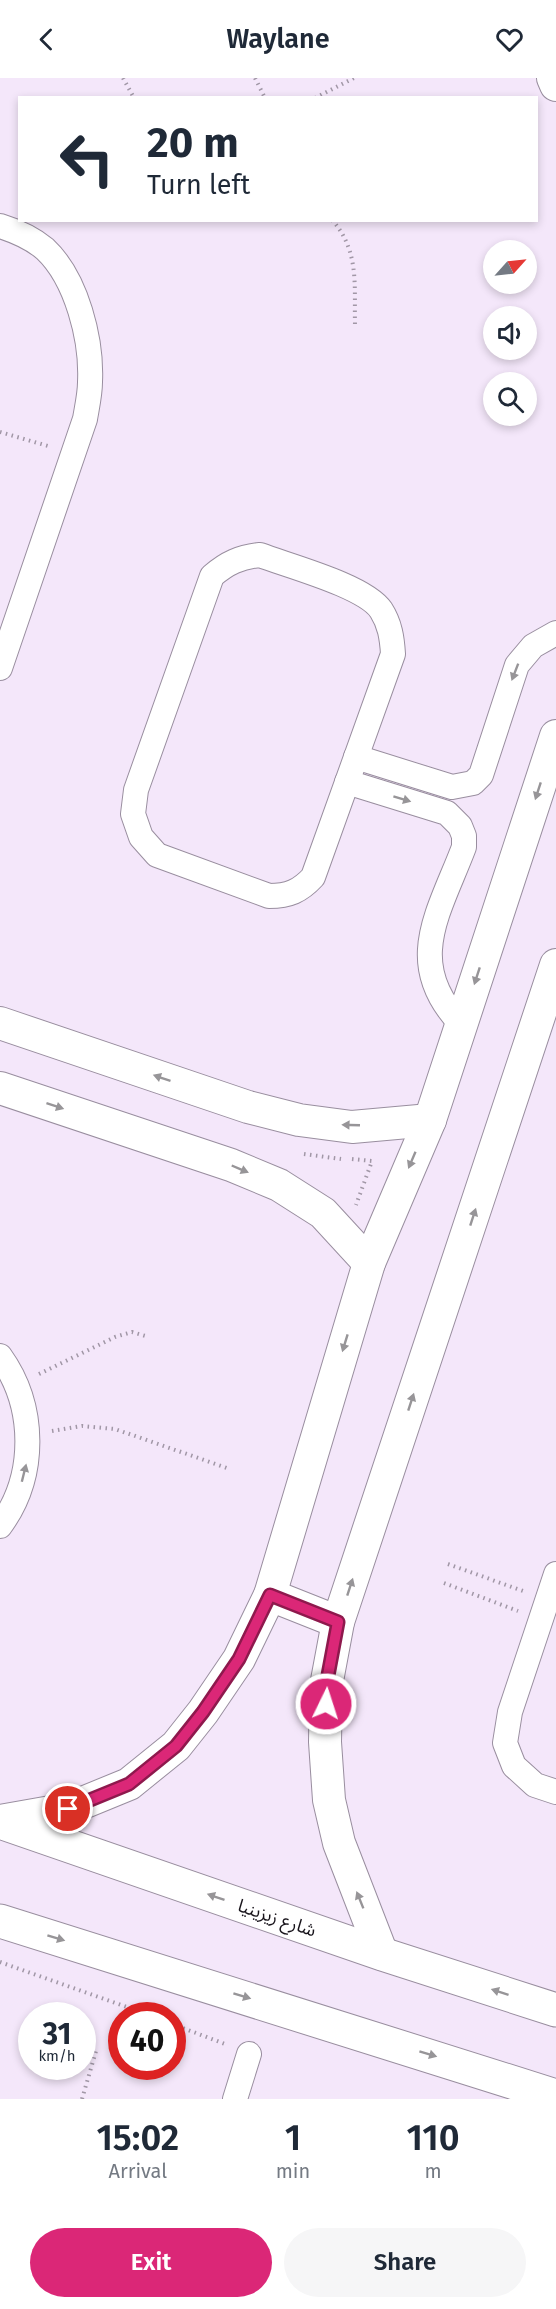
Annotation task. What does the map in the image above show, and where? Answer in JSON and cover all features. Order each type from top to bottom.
[{"type":"main road","name":"شارع زيزينيا","points":[[0,1822],[382,1954],[556,2010]]},
{"type":"main road","points":[[0,1921],[556,2096]]},
{"type":"street","points":[[553,78],[556,85]]},
{"type":"street","points":[[0,226],[20,232],[45,250],[64,275],[80,309],[88,345],[90,382],[85,419],[74,454],[0,668]]},
{"type":"street","points":[[260,555],[362,593],[380,609],[391,630],[393,654],[346,782],[313,877],[302,889],[286,896],[269,896],[157,855],[141,837],[134,814],[136,790],[212,576],[226,564],[242,557],[260,555]]},
{"type":"street","points":[[356,757],[452,787],[473,783],[481,775],[517,665],[533,646],[556,633]]},
{"type":"street","points":[[0,1822],[68,1809],[129,1784],[176,1746],[203,1712],[239,1659],[270,1595],[369,1263],[430,1120],[556,736]]},
{"type":"street","points":[[346,782],[447,813],[460,826],[464,836],[464,847],[431,933],[428,953],[437,992],[447,1010],[461,1024]]},
{"type":"street","points":[[382,1954],[339,1843],[329,1800],[325,1742],[326,1686],[338,1622],[548,1016],[556,965]]},
{"type":"street","points":[[0,1023],[248,1107],[299,1120],[352,1126],[430,1120]]},
{"type":"street","points":[[0,1088],[231,1165],[279,1185],[323,1213],[369,1263]]},
{"type":"street","points":[[0,1356],[17,1385],[25,1408],[28,1433],[27,1461],[20,1488],[9,1514],[0,1526]]},
{"type":"street","points":[[556,1574],[510,1712],[505,1743],[514,1766],[536,1785],[556,1792]]},
{"type":"street","points":[[270,1595],[338,1622]]},
{"type":"street","points":[[236,2099],[249,2054]]},
{"type":"path","points":[[123,78],[133,96]]},
{"type":"path","points":[[255,78],[264,96]]},
{"type":"path","points":[[319,96],[354,78]]},
{"type":"path","points":[[334,222],[344,234],[351,250],[354,267],[355,325]]},
{"type":"path","points":[[0,432],[74,454]]},
{"type":"path","points":[[17,1385],[115,1337],[132,1332],[149,1337]]},
{"type":"path","points":[[28,1433],[82,1426],[115,1429],[227,1468]]},
{"type":"path","points":[[448,1564],[544,1610]]},
{"type":"path","points":[[444,1583],[544,1610]]},
{"type":"path","points":[[0,1962],[113,2002]]},
{"type":"path","points":[[186,2029],[249,2054]]},
{"type":"path","points":[[82,2099],[88,2080]]},
{"type":"route","points":[[68,1809],[129,1784],[176,1746],[203,1712],[239,1659],[270,1595],[338,1622],[326,1686],[326,1704]]}]
